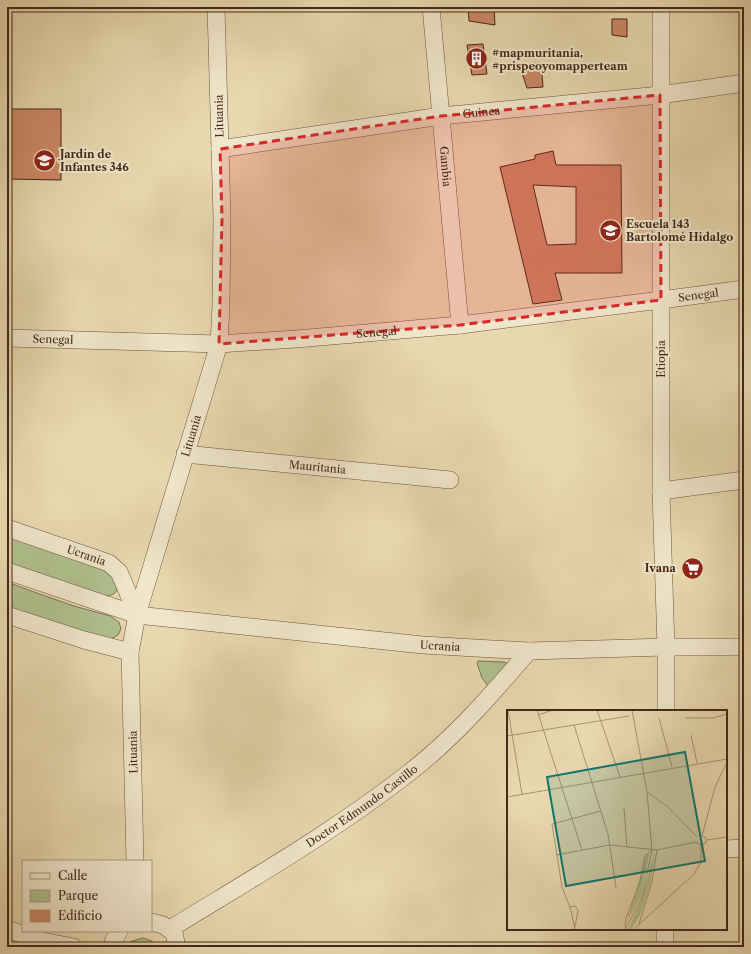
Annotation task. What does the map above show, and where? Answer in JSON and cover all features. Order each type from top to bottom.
[{"type":"street","name":"Lituania","points":[[135,860],[130,652],[137,614],[219,344],[223,248],[216,7]]},
{"type":"street","name":"Gambia","points":[[431,7],[460,325]]},
{"type":"street","name":"Etiopía","points":[[661,7],[661,491],[666,647],[666,710]]},
{"type":"street","name":"Guinea","points":[[220,149],[441,116],[660,95],[744,83]]},
{"type":"street","name":"Senegal","points":[[7,338],[219,344],[296,339],[460,325],[744,288]]},
{"type":"street","name":"Mauritania","points":[[185,454],[450,480]]},
{"type":"street","points":[[661,491],[744,480]]},
{"type":"street","name":"Ucrania","points":[[7,528],[109,563],[119,572],[137,614]]},
{"type":"street","name":"Ucrania","points":[[7,571],[137,614],[424,645],[529,651],[666,647],[744,647]]},
{"type":"street","points":[[7,615],[84,640],[130,652]]},
{"type":"street","name":"Doctor Edmundo Castillo","points":[[170,929],[320,835],[367,804],[411,771],[469,720],[529,651]]},
{"type":"street","points":[[727,849],[744,848]]},
{"type":"street","points":[[152,922],[163,925],[170,929],[174,933],[177,947]]},
{"type":"street","points":[[7,929],[42,941],[73,947]]},
{"type":"street","points":[[665,930],[665,947]]},
{"type":"street","points":[[112,947],[118,932]]},
{"type":"highlighted area","points":[[660,95],[661,300],[460,325],[219,344],[222,218],[220,149],[441,116]]},
{"type":"green space","points":[[7,535],[103,569],[110,573],[118,587],[115,593],[106,596],[7,564]]},
{"type":"green space","points":[[7,582],[74,606],[110,616],[119,622],[121,629],[118,635],[109,640],[7,609]]},
{"type":"green space","points":[[478,661],[504,662],[508,664],[489,687],[482,678],[477,663]]},
{"type":"green space","points":[[143,938],[152,941],[158,947],[125,947],[132,941]]},
{"type":"building","points":[[468,7],[494,7],[495,25],[469,21]]},
{"type":"building","points":[[612,19],[627,19],[627,37],[612,35]]},
{"type":"building","name":"#mapmuritania, #prispeoyomapperteam","points":[[483,44],[487,74],[472,75],[467,45]]},
{"type":"building","points":[[541,63],[543,87],[527,88],[519,64]]},
{"type":"building","points":[[7,109],[61,109],[61,180],[7,179]]},
{"type":"building","points":[[553,151],[556,165],[621,165],[622,273],[555,273],[562,300],[533,304],[500,167],[535,159],[535,155]],"holes":[[[533,185],[576,187],[576,244],[547,245]]]},
{"type":"place","name":"#mapmuritania, #prispeoyomapperteam","points":[[477,59]]},
{"type":"place","name":"Jardín de Infantes 346","points":[[44,160]]},
{"type":"place","name":"Escuela 143 Bartolomé Hidalgo","points":[[610,230]]},
{"type":"place","name":"Ivana","points":[[692,568]]}]
